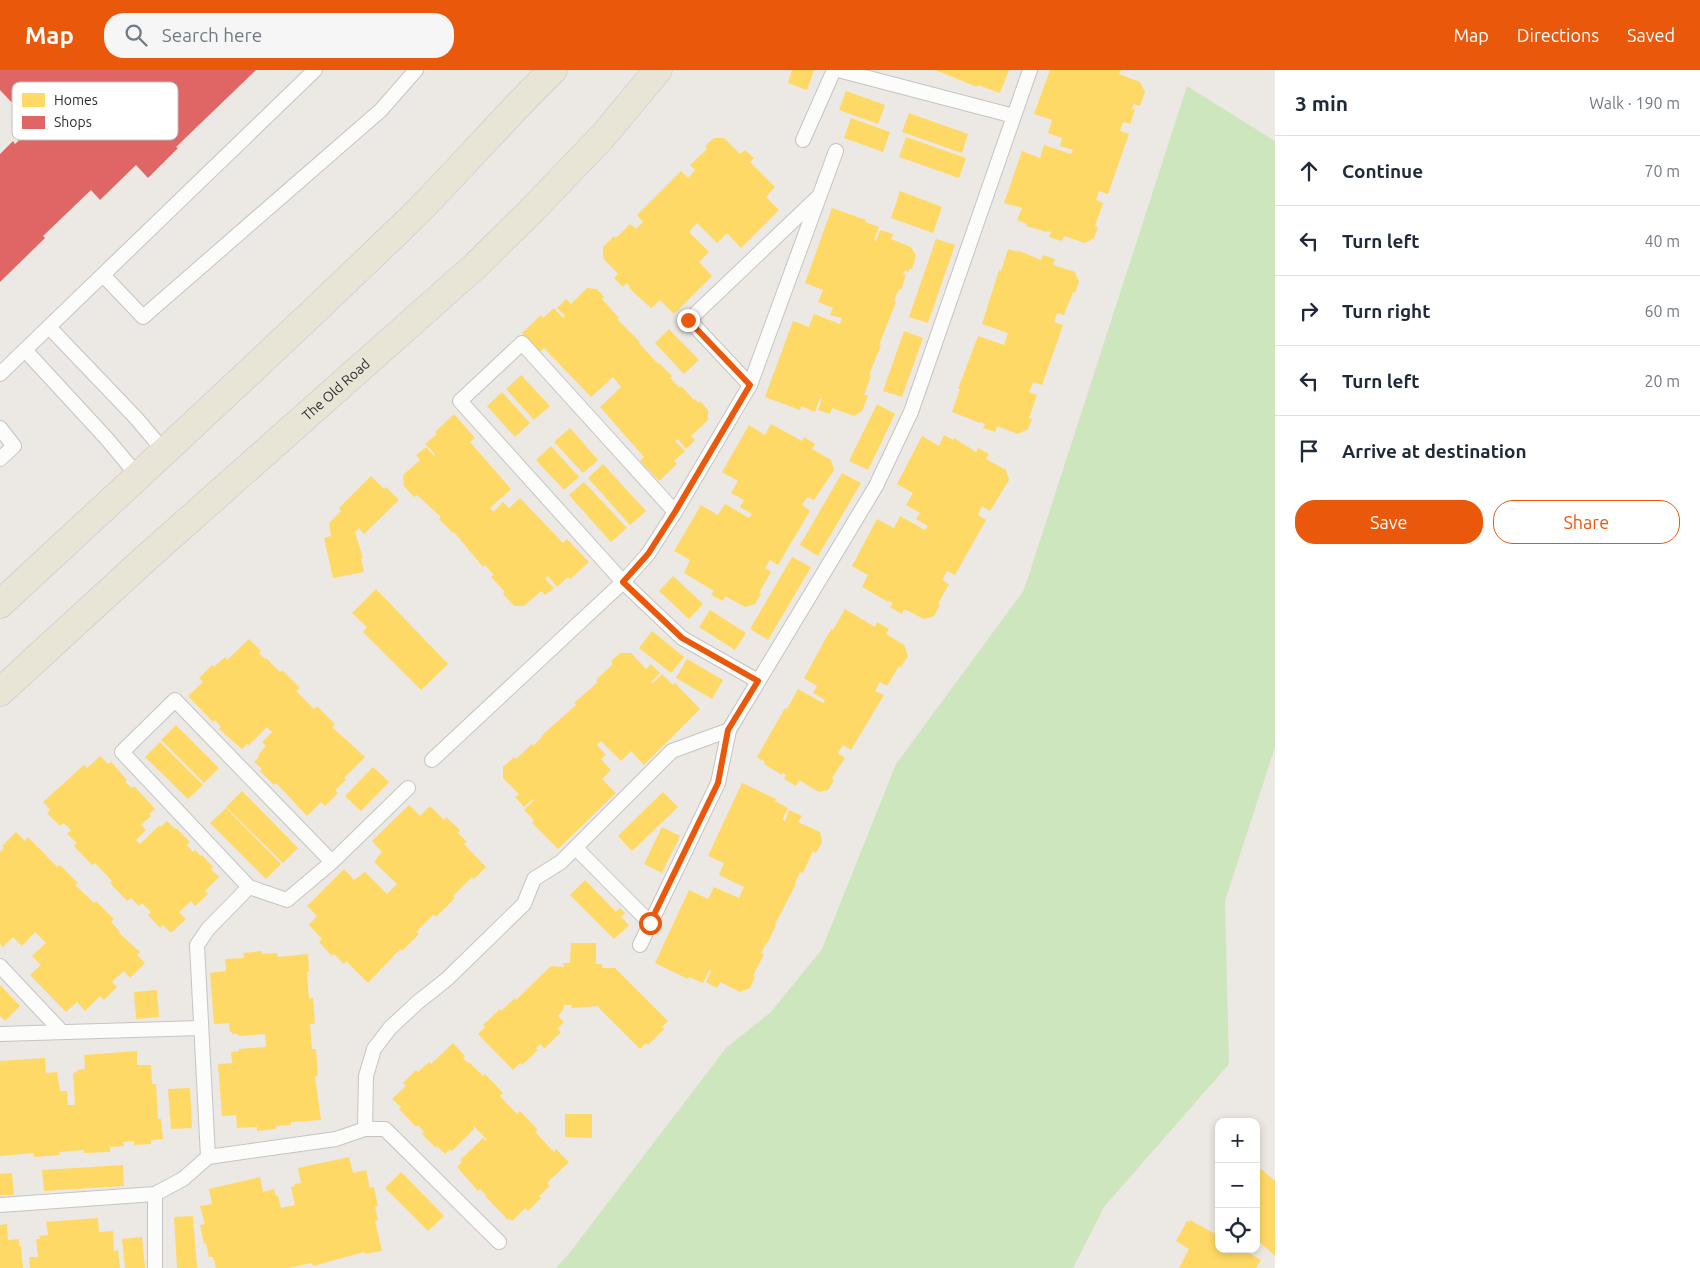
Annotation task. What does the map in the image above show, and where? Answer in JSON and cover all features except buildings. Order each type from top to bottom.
[{"type":"main road","name":"The Old Road","points":[[0,692],[152,553],[474,267],[603,136],[658,70]]},
{"type":"main road","points":[[0,604],[404,226],[551,72]]},
{"type":"lane","points":[[0,374],[315,70]]},
{"type":"lane","points":[[103,276],[143,317],[381,110],[416,70]]},
{"type":"lane","points":[[803,140],[834,70]]},
{"type":"lane","points":[[838,70],[1014,116]]},
{"type":"lane","points":[[640,945],[718,783],[728,730],[876,486],[911,412],[1030,70]]},
{"type":"lane","points":[[432,760],[623,582],[648,554],[750,385],[836,150]]},
{"type":"lane","points":[[750,385],[688,320],[819,195]]},
{"type":"lane","points":[[49,327],[136,418],[164,451]]},
{"type":"lane","points":[[675,512],[522,343],[460,400],[623,582],[682,638],[758,681]]},
{"type":"lane","points":[[25,350],[114,446],[138,476]]},
{"type":"lane","points":[[0,428],[14,446],[0,459]]},
{"type":"lane","points":[[332,862],[175,700],[122,752],[249,887],[286,900],[332,862],[408,788]]},
{"type":"lane","points":[[365,1129],[366,1076],[374,1049],[390,1028],[418,1002],[448,979],[524,904],[534,879],[561,862],[672,751],[728,730]]},
{"type":"lane","points":[[576,848],[650,923]]},
{"type":"lane","points":[[208,1157],[197,945],[208,929],[249,887]]},
{"type":"lane","points":[[0,966],[62,1032]]},
{"type":"lane","points":[[0,1034],[201,1028]]},
{"type":"lane","points":[[0,1204],[155,1194],[183,1179],[208,1157],[336,1139],[365,1129],[385,1130],[499,1242]]},
{"type":"lane","points":[[155,1194],[155,1268]]},
{"type":"green space","points":[[1187,86],[1275,141],[1275,747],[1225,901],[1229,1064],[1104,1207],[1073,1268],[556,1268],[726,1048],[771,1012],[822,949],[896,764],[1024,590]]},
{"type":"route","points":[[650,923],[718,783],[728,730],[758,681],[682,638],[623,582],[648,554],[750,385],[688,320]]}]
